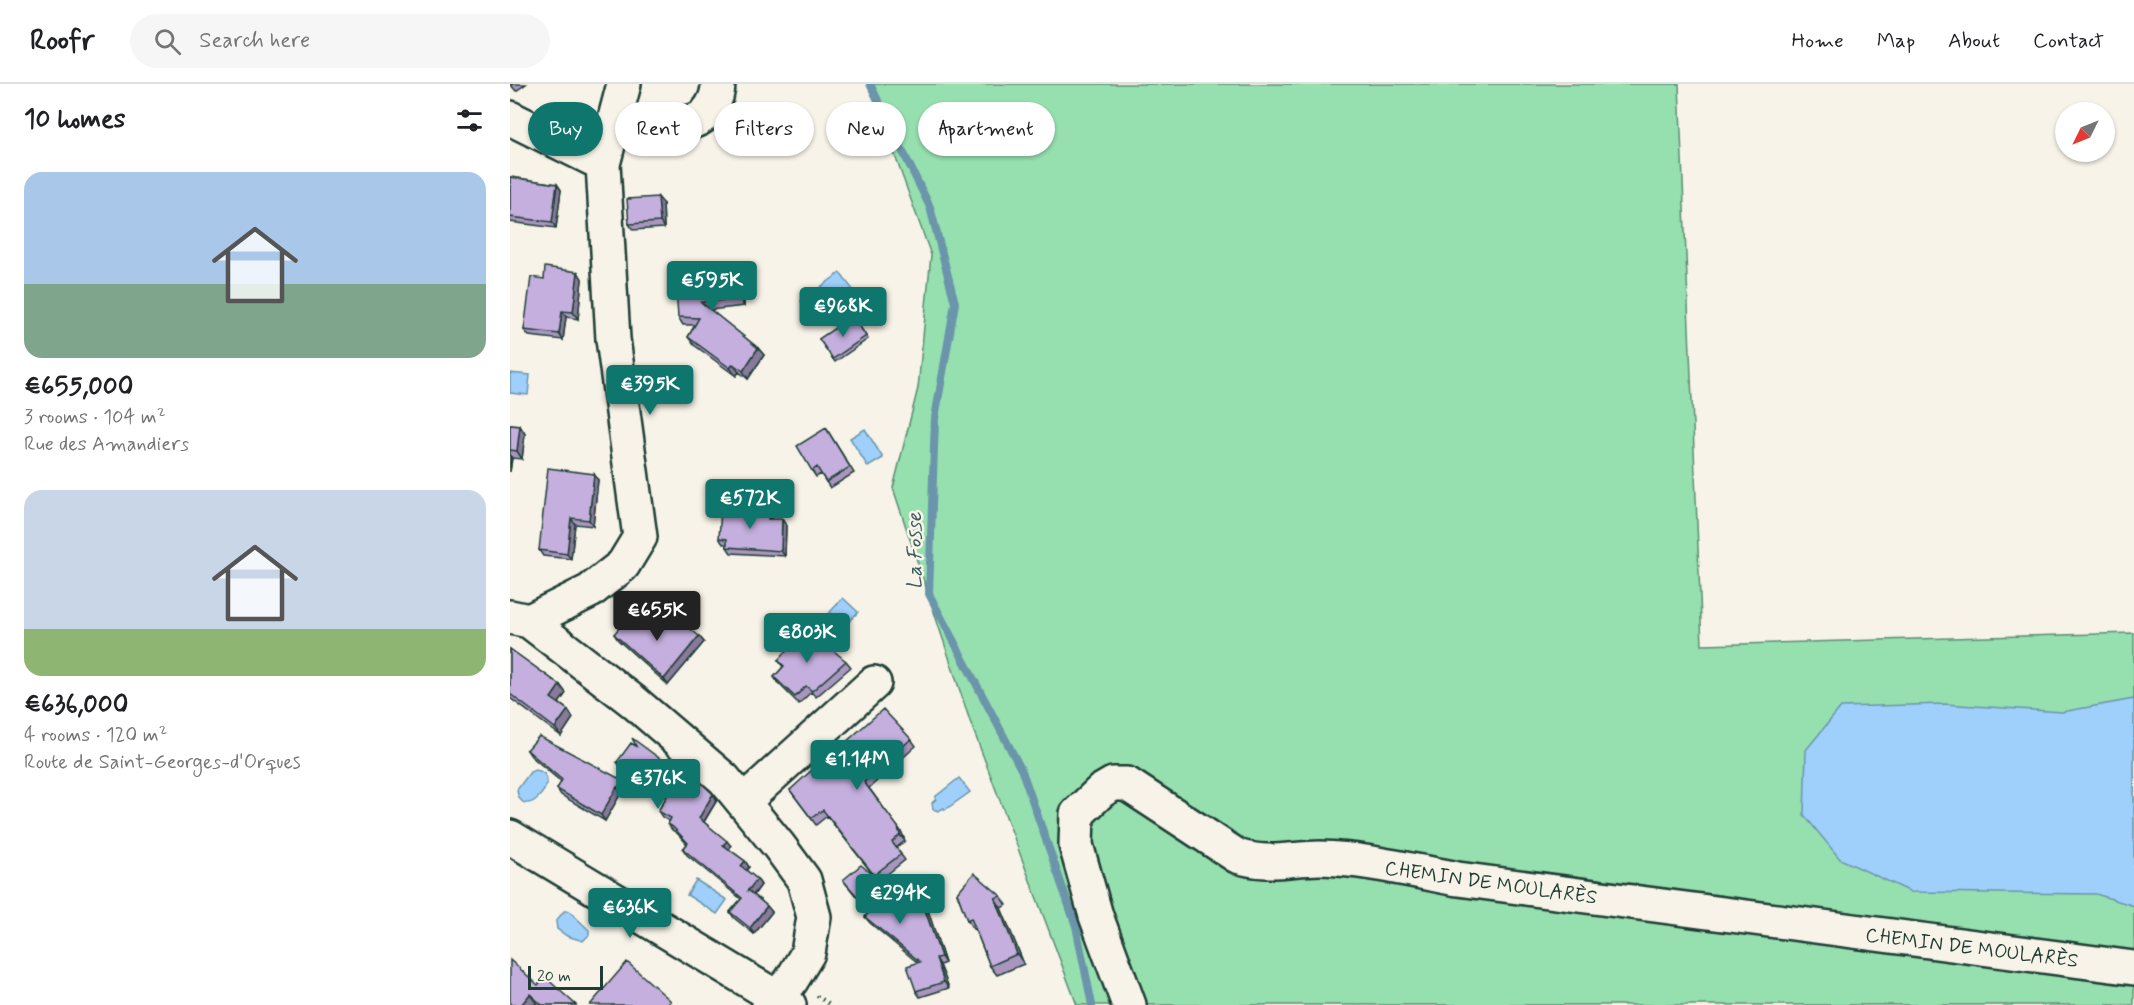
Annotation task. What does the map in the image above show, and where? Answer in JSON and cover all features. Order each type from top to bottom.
[{"type":"street","points":[[519,619],[590,591],[624,565],[640,537],[614,339],[603,164],[624,84]]},
{"type":"street","points":[[613,125],[695,121],[710,110],[718,94],[718,84]]},
{"type":"street","points":[[510,118],[603,164]]},
{"type":"street","points":[[510,837],[778,1002],[808,953],[814,918],[804,880],[724,779],[634,702],[519,619]]},
{"type":"street","points":[[743,802],[874,683]]},
{"type":"street","name":"CHEMIN DE MOULARÈS","points":[[1129,1005],[1096,916],[1076,845],[1077,814],[1087,802],[1113,784],[1127,784],[1237,856],[1252,861],[1319,858],[1348,860],[1458,879],[2134,968]]},
{"type":"green space","points":[[869,84],[1679,84],[1702,645],[2134,633],[2134,1005],[1077,1005],[970,721],[893,488],[918,388],[931,255],[895,156],[906,156],[906,102],[876,102]]},
{"type":"water","points":[[840,273],[854,291],[827,312],[831,317],[823,322],[819,317],[814,320],[801,301]]},
{"type":"water","points":[[510,373],[530,375],[528,395],[510,393]]},
{"type":"water","points":[[865,429],[883,458],[868,467],[850,438]]},
{"type":"water","points":[[843,598],[858,612],[833,639],[818,625]]},
{"type":"water","points":[[2134,699],[2134,906],[2096,894],[1911,892],[1840,859],[1804,815],[1806,750],[1841,707],[1944,704],[2062,712]]},
{"type":"water","points":[[535,770],[544,774],[547,780],[540,795],[534,801],[527,803],[521,800],[517,790],[530,772]]},
{"type":"water","points":[[959,778],[970,792],[945,810],[944,808],[938,811],[933,809],[932,803],[935,797]]},
{"type":"water","points":[[696,880],[727,900],[717,914],[687,895]]},
{"type":"water","points":[[564,911],[569,911],[589,930],[589,935],[583,941],[567,936],[557,929],[556,921]]},
{"type":"building","points":[[510,177],[557,184],[552,222],[510,217]]},
{"type":"building","points":[[658,197],[660,222],[629,224],[627,199]]},
{"type":"building","points":[[722,262],[722,272],[735,271],[736,278],[738,278],[739,299],[701,302],[758,348],[743,371],[733,364],[730,368],[688,337],[699,318],[678,317],[675,274],[680,274],[682,265]]},
{"type":"building","points":[[545,267],[578,272],[573,312],[562,311],[559,334],[524,330],[531,277],[544,279]]},
{"type":"building","points":[[853,316],[866,336],[833,359],[819,339]]},
{"type":"building","points":[[510,425],[520,426],[517,451],[510,450]]},
{"type":"building","points":[[826,428],[850,467],[826,482],[817,467],[812,471],[797,446]]},
{"type":"building","points":[[548,468],[594,474],[589,520],[571,518],[567,554],[539,550]]},
{"type":"building","points":[[721,509],[760,510],[760,514],[769,514],[768,519],[782,519],[781,551],[727,547],[727,539],[719,538]]},
{"type":"building","points":[[632,613],[642,622],[677,618],[699,636],[664,679],[614,634]]},
{"type":"building","points":[[807,629],[846,661],[812,691],[806,686],[795,697],[774,677],[784,666],[778,660]]},
{"type":"building","points":[[510,649],[560,685],[551,698],[568,710],[555,728],[510,694]]},
{"type":"building","points":[[883,709],[911,739],[864,782],[898,827],[900,835],[892,842],[901,854],[874,875],[823,810],[811,818],[790,790]]},
{"type":"building","points":[[539,736],[620,779],[627,769],[617,762],[631,743],[636,746],[632,738],[674,769],[682,765],[713,794],[699,818],[727,841],[723,845],[745,861],[741,866],[757,879],[748,890],[767,906],[750,928],[730,912],[742,898],[683,849],[688,843],[668,824],[671,818],[658,811],[667,796],[650,769],[617,787],[601,815],[557,789],[562,780],[527,750]]},
{"type":"building","points":[[861,865],[913,908],[921,898],[941,957],[936,958],[944,982],[916,991],[907,966],[920,962],[865,917],[870,911],[843,880]]},
{"type":"building","points":[[974,873],[1001,896],[995,898],[1017,954],[990,966],[971,918],[967,920],[957,893]]},
{"type":"building","points":[[510,960],[538,985],[545,977],[576,1005],[542,1005],[530,994],[521,1005],[510,1005]]},
{"type":"building","points":[[627,962],[671,1001],[667,1005],[590,1005]]},
{"type":"waterway","name":"La Fosse","points":[[870,84],[930,207],[955,303],[935,418],[929,594],[1022,771],[1076,926],[1092,1005]]}]
